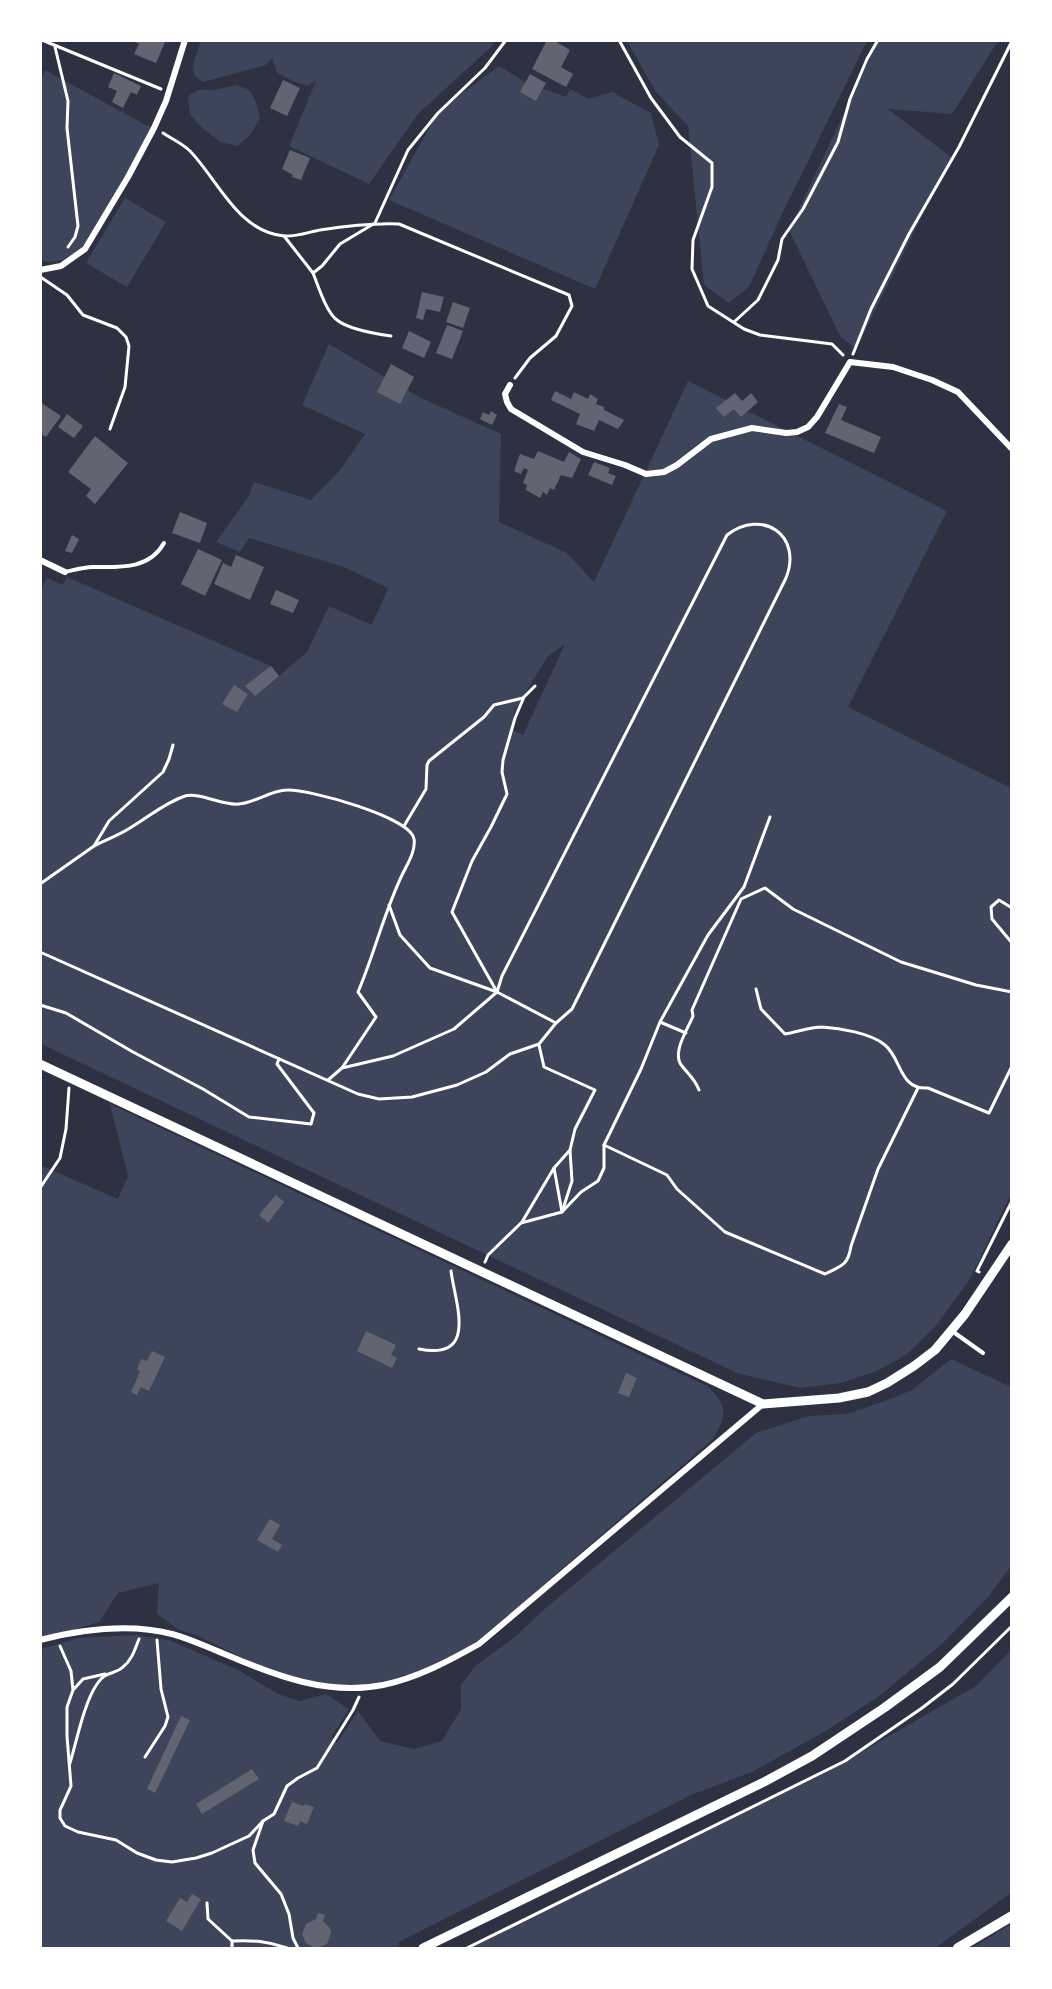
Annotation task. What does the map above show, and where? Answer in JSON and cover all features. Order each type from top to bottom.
[{"type":"main road","points":[[958,1948],[1011,1916]]},
{"type":"street","points":[[40,270],[61,266],[85,249],[129,177],[154,128],[166,101],[185,40]]},
{"type":"street","points":[[510,385],[505,394],[512,409],[583,452],[646,474],[664,472],[711,439],[752,428],[786,433],[797,432],[808,427],[817,417],[850,362],[893,367],[932,380],[958,392],[1011,449]]},
{"type":"street","points":[[40,560],[65,572]]},
{"type":"street","points":[[40,1064],[763,1404],[839,1398],[868,1392],[914,1366],[935,1350],[965,1314],[1011,1244]]},
{"type":"street","points":[[40,1640],[110,1629],[156,1630],[196,1642],[280,1677],[306,1683],[336,1687],[363,1687],[382,1685],[415,1676],[479,1644],[763,1404]]},
{"type":"street","points":[[423,1948],[764,1782],[812,1756],[940,1667],[1011,1597]]},
{"type":"lane","points":[[65,572],[91,567],[111,569],[126,567],[157,554],[164,543]]},
{"type":"lane","points":[[951,1330],[984,1353]]},
{"type":"path","points":[[42,40],[164,90],[169,89]]},
{"type":"path","points":[[313,273],[322,266],[340,244],[375,223],[408,150],[438,112],[485,68],[506,40]]},
{"type":"path","points":[[619,40],[651,98],[680,137],[712,163],[712,187],[693,240],[692,268],[708,306],[744,329],[760,335],[832,344],[850,362],[871,309],[909,234],[959,147],[1011,41]]},
{"type":"path","points":[[734,322],[758,300],[778,260],[782,239],[803,209],[838,142],[850,99],[878,40]]},
{"type":"path","points":[[55,47],[68,101],[67,128],[78,226],[75,237],[68,248],[61,252]]},
{"type":"path","points":[[154,128],[188,149],[210,175],[225,198],[245,219],[264,230],[284,236],[375,223],[399,225],[569,295],[572,306],[556,336],[530,358],[510,385]]},
{"type":"path","points":[[284,236],[313,273],[323,298],[336,320],[370,333],[391,336]]},
{"type":"path","points":[[40,276],[67,295],[83,315],[117,328],[126,337],[129,346],[125,387],[110,429]]},
{"type":"path","points":[[40,952],[358,1094],[379,1099],[412,1097],[457,1085],[486,1072],[510,1054],[539,1044],[556,1023],[572,1009],[786,578],[791,567],[791,555],[788,544],[781,534],[772,527],[760,523],[749,523],[737,527],[720,545],[502,976],[497,992],[454,1029],[393,1056],[342,1068]]},
{"type":"path","points":[[497,992],[452,912],[472,861],[507,794],[502,772],[503,760],[515,718],[524,697],[534,686]]},
{"type":"path","points":[[404,826],[426,789],[429,761],[484,717],[494,705],[524,697]]},
{"type":"path","points":[[94,846],[109,821],[163,772],[170,759],[173,745]]},
{"type":"path","points":[[40,884],[94,846],[130,828],[161,806],[188,795],[238,804],[286,790],[307,792],[371,810],[404,826],[414,835],[412,855],[388,904],[370,963],[358,992],[376,1017],[342,1068],[328,1080]]},
{"type":"path","points":[[521,1223],[562,1212],[581,1192],[598,1181],[604,1168],[604,1146],[641,1069],[660,1022],[708,935],[744,887],[770,817]]},
{"type":"path","points":[[699,1090],[696,1080],[680,1064],[678,1052],[693,1016],[692,1010],[741,899],[765,888],[794,909],[901,962],[976,985],[1011,992]]},
{"type":"path","points":[[1011,908],[999,900],[991,907],[992,919],[1011,944]]},
{"type":"path","points":[[388,904],[400,935],[430,968],[497,992],[556,1023]]},
{"type":"path","points":[[756,989],[761,1009],[785,1034],[820,1027],[850,1031],[876,1039],[886,1046],[908,1081],[918,1088],[927,1088],[989,1113],[1011,1066]]},
{"type":"path","points":[[40,1005],[66,1013],[249,1117],[311,1124],[314,1113],[277,1064],[279,1059]]},
{"type":"path","points":[[660,1022],[686,1034]]},
{"type":"path","points":[[539,1044],[543,1067],[595,1090],[575,1129],[570,1150],[572,1181],[562,1212]]},
{"type":"path","points":[[40,1188],[60,1158],[66,1129],[69,1077]]},
{"type":"path","points":[[604,1146],[667,1175],[677,1189],[725,1232],[825,1274],[845,1264],[878,1169],[918,1088]]},
{"type":"path","points":[[488,1256],[521,1223],[554,1168],[570,1150]]},
{"type":"path","points":[[554,1168],[562,1212]]},
{"type":"path","points":[[977,1270],[1011,1201]]},
{"type":"path","points":[[419,1349],[435,1352],[443,1350],[451,1345],[458,1334],[459,1305],[450,1257]]},
{"type":"path","points":[[143,1629],[131,1658],[124,1667],[83,1679],[73,1690],[67,1707],[71,1785],[60,1810],[60,1818],[65,1826],[78,1832],[116,1840],[156,1860],[172,1862],[196,1858],[249,1836],[263,1821],[274,1814],[287,1786],[317,1768],[353,1710],[363,1687]]},
{"type":"path","points":[[145,1757],[165,1726],[168,1717],[161,1689],[156,1630]]},
{"type":"path","points":[[56,1636],[70,1671],[73,1690]]},
{"type":"path","points":[[70,1765],[92,1694],[97,1683],[105,1674]]},
{"type":"path","points":[[263,1821],[253,1856],[255,1863],[281,1894],[298,1948]]},
{"type":"path","points":[[207,1903],[208,1919],[232,1941],[252,1940],[287,1948]]},
{"type":"path","points":[[232,1941],[232,1948]]},
{"type":"shaded area","points":[[493,40],[493,45],[418,114],[369,184],[289,146],[316,81],[308,86],[277,73],[272,58],[266,65],[203,82],[194,75],[193,64],[201,41]]},
{"type":"shaded area","points":[[627,41],[867,41],[782,214],[749,287],[729,303],[704,285],[688,126],[656,92]]},
{"type":"shaded area","points":[[878,41],[998,41],[952,114],[888,109],[951,157],[856,349],[840,336],[789,230]]},
{"type":"shaded area","points":[[499,66],[525,82],[566,97],[570,89],[589,99],[612,92],[651,113],[659,145],[595,289],[389,200],[436,116],[454,99]]},
{"type":"shaded area","points":[[45,70],[146,125],[154,127],[92,235],[78,252],[63,260],[50,262],[41,261],[40,81]]},
{"type":"shaded area","points":[[236,85],[250,90],[260,118],[250,135],[238,146],[220,142],[200,126],[190,114],[188,100],[190,94],[199,90],[214,90]]},
{"type":"shaded area","points":[[125,198],[166,222],[127,287],[86,263]]},
{"type":"shaded area","points":[[329,344],[419,397],[501,434],[499,522],[567,553],[594,582],[688,381],[947,511],[848,707],[1011,788],[1011,1194],[970,1279],[935,1327],[906,1355],[877,1371],[841,1383],[800,1388],[737,1373],[41,1044],[40,591],[47,578],[63,585],[67,577],[271,666],[279,676],[307,652],[329,606],[372,625],[388,588],[344,567],[249,538],[240,552],[216,542],[248,497],[254,482],[311,500],[340,470],[365,434],[302,405]],"holes":[[[565,644],[523,735],[510,729],[515,710],[548,656]]]},
{"type":"shaded area","points":[[110,1104],[707,1386],[719,1399],[724,1411],[713,1439],[471,1647],[424,1670],[374,1684],[344,1687],[302,1681],[259,1666],[196,1635],[179,1630],[157,1614],[159,1583],[118,1593],[99,1622],[41,1637],[40,1165],[118,1199],[128,1176]]},
{"type":"shaded area","points":[[951,1359],[1011,1387],[1011,1566],[989,1596],[944,1642],[878,1697],[824,1732],[752,1772],[691,1795],[399,1942],[398,1948],[41,1948],[41,1649],[78,1638],[136,1635],[169,1640],[238,1670],[278,1694],[300,1701],[326,1694],[349,1709],[332,1736],[337,1743],[358,1711],[380,1741],[414,1749],[442,1741],[461,1709],[461,1685],[475,1666],[515,1637],[541,1612],[756,1433],[809,1416],[847,1414],[885,1401],[912,1390]]},
{"type":"shaded area","points":[[1011,1650],[1011,1893],[935,1948],[468,1948],[823,1774],[976,1686]]},
{"type":"shaded area","points":[[1011,1924],[1011,1948],[972,1948]]},
{"type":"building","points":[[131,40],[166,40],[156,63],[134,54],[139,44]]},
{"type":"building","points":[[547,40],[553,40],[570,50],[561,67],[573,74],[566,87],[532,69]]},
{"type":"building","points":[[114,73],[141,86],[137,95],[131,92],[123,108],[112,102],[117,91],[108,87]]},
{"type":"building","points":[[530,74],[546,83],[536,101],[520,92]]},
{"type":"building","points":[[283,80],[300,88],[287,116],[270,108]]},
{"type":"building","points":[[290,150],[310,158],[301,180],[292,177],[293,175],[282,169]]},
{"type":"building","points":[[422,292],[444,297],[440,312],[426,309],[423,320],[416,318]]},
{"type":"building","points":[[453,302],[470,308],[463,328],[446,322]]},
{"type":"building","points":[[447,325],[463,331],[452,359],[436,353]]},
{"type":"building","points":[[409,331],[431,342],[424,358],[402,348]]},
{"type":"building","points":[[391,364],[414,377],[400,404],[377,392]]},
{"type":"building","points":[[555,391],[571,399],[574,392],[588,399],[590,394],[598,399],[596,404],[624,420],[618,429],[599,420],[594,431],[576,424],[580,414],[551,400]]},
{"type":"building","points":[[735,393],[742,401],[751,393],[758,402],[741,417],[734,409],[724,417],[716,408]]},
{"type":"building","points":[[40,402],[61,416],[46,437],[40,433]]},
{"type":"building","points":[[839,404],[847,407],[841,420],[881,437],[874,453],[825,433]]},
{"type":"building","points":[[491,411],[497,415],[492,425],[480,419],[483,412],[489,415]]},
{"type":"building","points":[[67,414],[83,426],[74,438],[58,427]]},
{"type":"building","points":[[95,436],[128,463],[95,504],[86,496],[91,489],[68,472]]},
{"type":"building","points":[[538,451],[564,462],[569,452],[581,459],[572,478],[561,475],[554,490],[550,488],[547,495],[543,492],[540,498],[526,490],[527,485],[523,483],[528,470],[524,468],[521,474],[514,471],[520,454],[534,459]]},
{"type":"building","points":[[594,462],[610,468],[608,473],[616,476],[612,485],[588,475]]},
{"type":"building","points":[[180,512],[207,523],[200,543],[172,533]]},
{"type":"building","points":[[72,535],[79,539],[72,553],[65,551]]},
{"type":"building","points":[[198,549],[222,560],[205,596],[181,584]]},
{"type":"building","points":[[236,555],[264,567],[250,600],[214,584],[223,563],[231,567]]},
{"type":"building","points":[[276,590],[299,600],[293,613],[270,604]]},
{"type":"building","points":[[271,666],[279,676],[255,696],[245,686]]},
{"type":"building","points":[[234,685],[248,694],[237,712],[222,704]]},
{"type":"building","points":[[276,1195],[284,1202],[268,1223],[259,1215]]},
{"type":"building","points":[[366,1331],[396,1345],[391,1355],[397,1358],[392,1368],[357,1351]]},
{"type":"building","points":[[152,1351],[165,1357],[149,1391],[141,1387],[137,1395],[131,1392],[140,1371],[137,1369],[141,1359],[147,1361]]},
{"type":"building","points":[[626,1373],[637,1378],[629,1397],[618,1393]]},
{"type":"building","points":[[270,1519],[280,1525],[272,1539],[282,1545],[278,1552],[257,1540]]},
{"type":"building","points":[[181,1716],[190,1720],[155,1793],[147,1789]]},
{"type":"building","points":[[252,1769],[259,1779],[202,1814],[196,1804]]},
{"type":"building","points":[[292,1802],[314,1807],[307,1824],[300,1821],[298,1826],[284,1821]]},
{"type":"building","points":[[192,1894],[201,1899],[182,1931],[166,1921],[180,1898],[187,1902]]},
{"type":"building","points":[[318,1913],[325,1915],[323,1921],[330,1928],[331,1933],[327,1944],[318,1948],[306,1943],[302,1934],[306,1924],[316,1919]]}]
